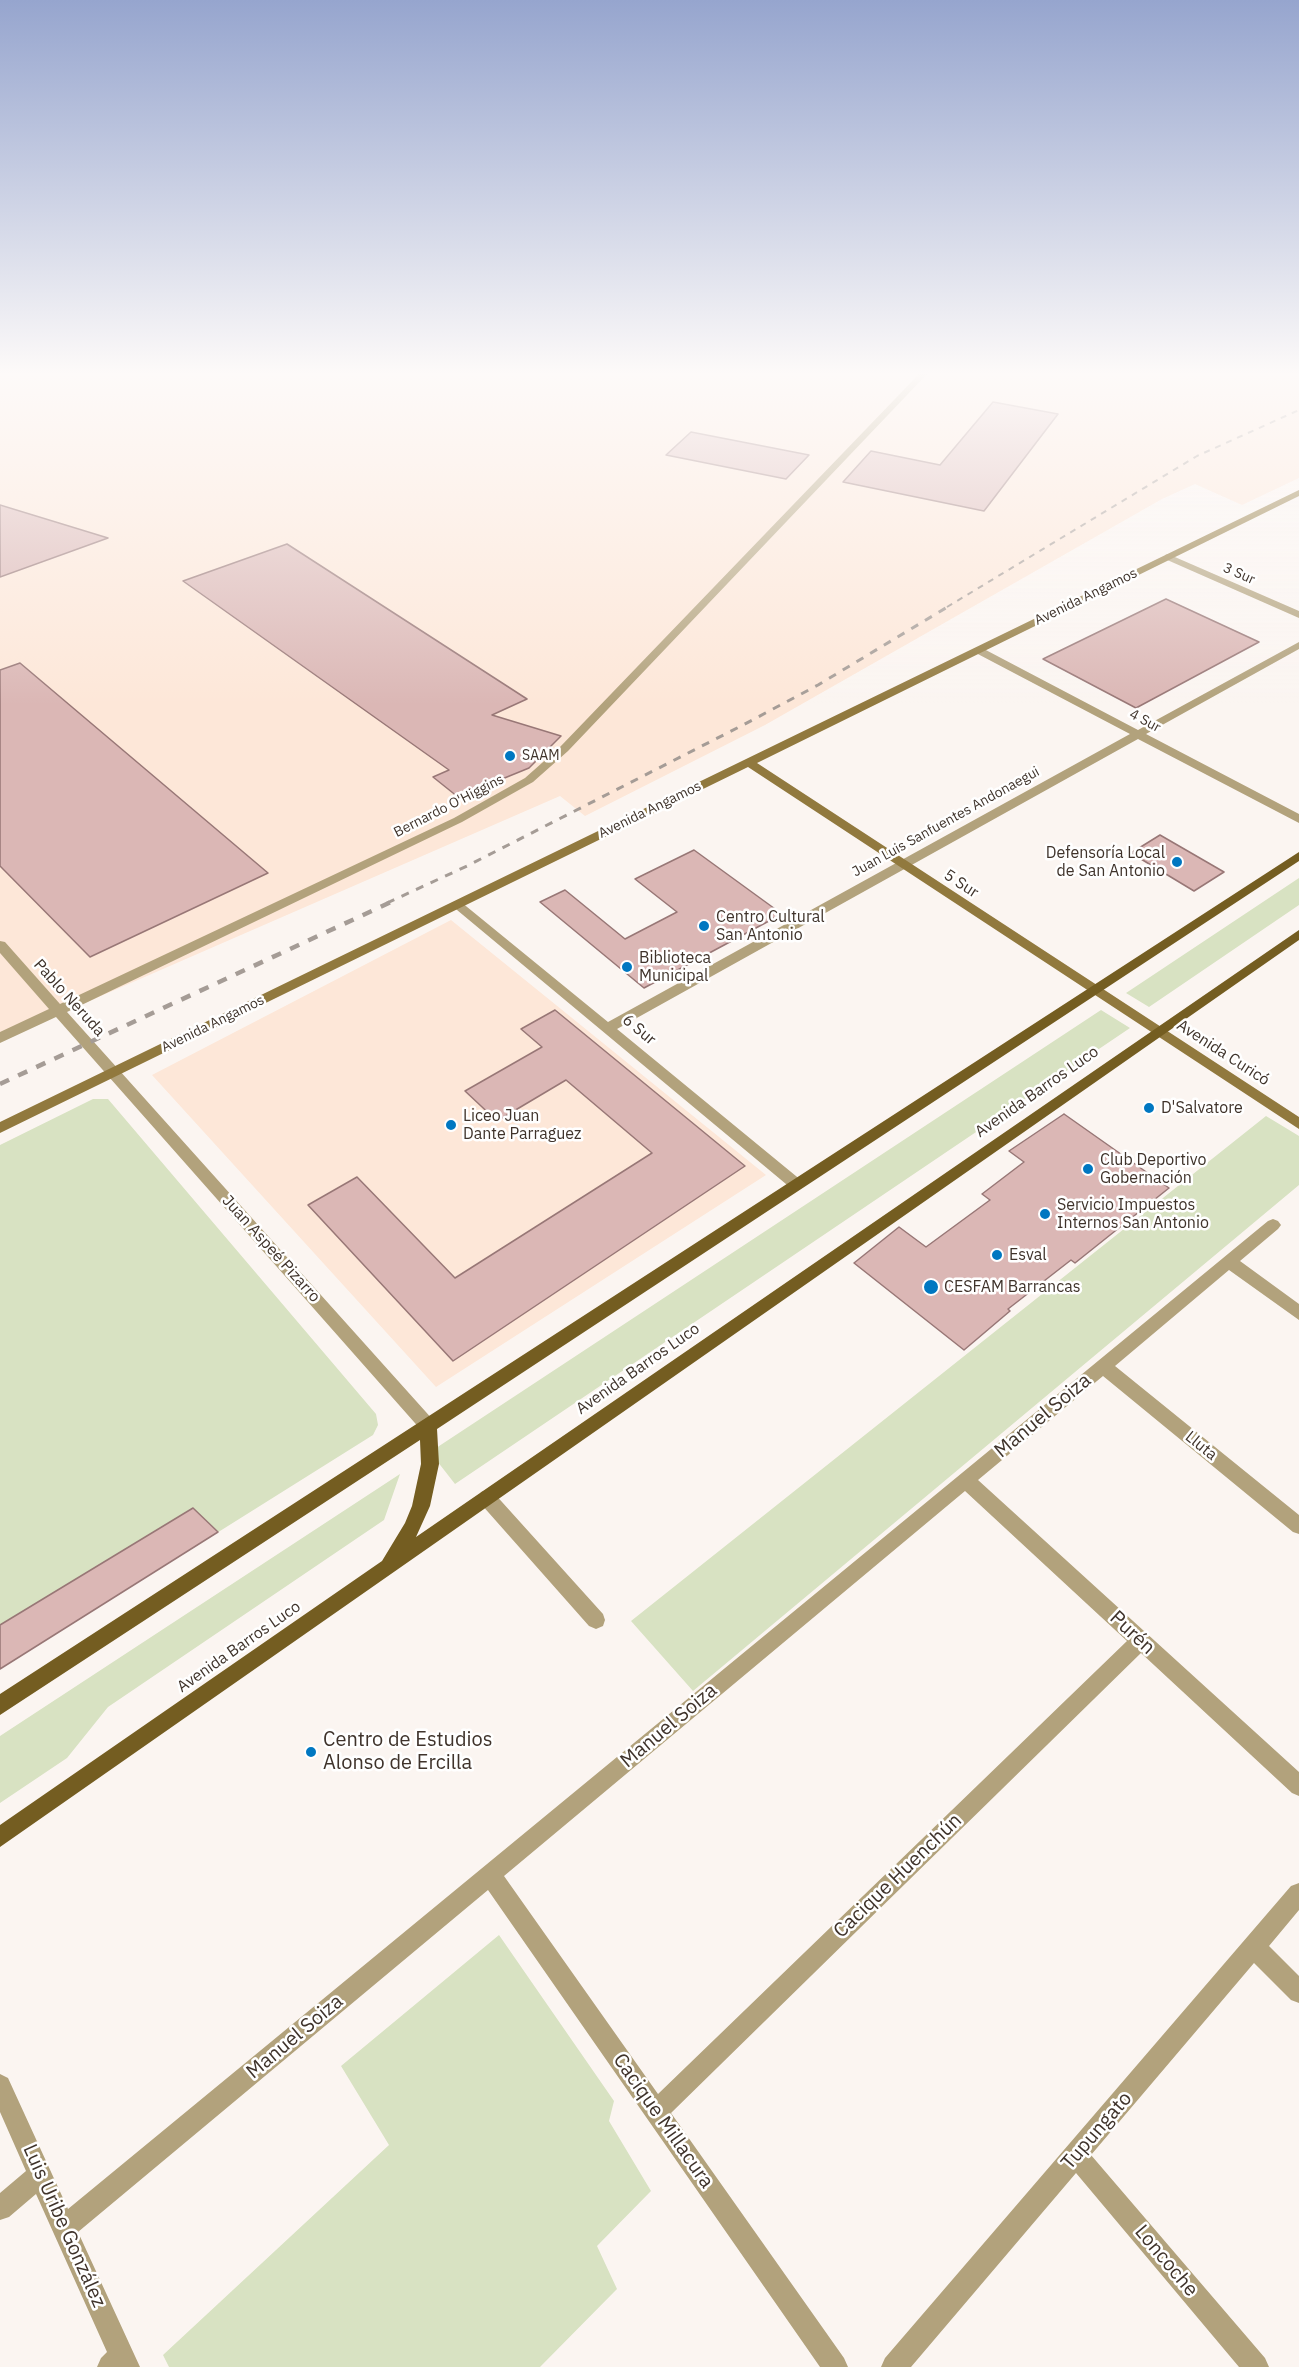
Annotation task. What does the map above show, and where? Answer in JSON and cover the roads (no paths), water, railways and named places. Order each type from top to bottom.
[{"type":"main road","points":[[0,1705],[1299,856]]},
{"type":"main road","name":"Avenida Barros Luco","points":[[0,1837],[1299,934]]},
{"type":"main road","points":[[384,1570],[404,1542],[421,1506],[430,1464],[428,1426]]},
{"type":"street","name":"Bernardo O'Higgins","points":[[0,1038],[458,820],[529,780],[564,749],[817,484]]},
{"type":"street","name":"Avenida Angamos","points":[[0,1128],[1299,493]]},
{"type":"street","name":"3 Sur","points":[[1168,557],[1299,615]]},
{"type":"street","name":"Juan Luis Sanfuentes Andonaegui","points":[[608,1028],[1136,733],[1299,645]]},
{"type":"street","name":"4 Sur","points":[[978,650],[1299,819]]},
{"type":"street","name":"5 Sur","points":[[748,762],[1158,1032]]},
{"type":"street","name":"6 Sur","points":[[457,904],[797,1185]]},
{"type":"street","name":"Pablo Neruda","points":[[0,945],[114,1073]]},
{"type":"street","name":"Avenida Curicó","points":[[1158,1032],[1299,1124]]},
{"type":"street","name":"Juan Aspeé Pizarro","points":[[114,1073],[428,1426]]},
{"type":"street","name":"Manuel Soiza","points":[[64,2228],[1273,1225]]},
{"type":"street","points":[[1229,1262],[1299,1313]]},
{"type":"street","name":"Lluta","points":[[1103,1366],[1299,1526]]},
{"type":"street","name":"Purén","points":[[966,1480],[1299,1786]]},
{"type":"street","points":[[487,1498],[596,1620]]},
{"type":"street","name":"Cacique Huenchún","points":[[656,2112],[1140,1641]]},
{"type":"street","name":"Cacique Millacura","points":[[490,1875],[835,2367]]},
{"type":"street","name":"Tupungato","points":[[894,2367],[1299,1894]]},
{"type":"street","points":[[1254,1947],[1299,1992]]},
{"type":"street","name":"Luis Uribe González","points":[[0,2086],[64,2228],[120,2363]]},
{"type":"street","name":"Loncoche","points":[[1076,2155],[1256,2367]]},
{"type":"street","points":[[0,2208],[41,2175]]},
{"type":"railway","points":[[947,607],[1150,484]]},
{"type":"railway","points":[[387,903],[467,866],[743,725],[818,685],[949,606]]},
{"type":"railway","points":[[0,1084],[391,902]]},
{"type":"place","name":"SAAM","points":[[510,756]]},
{"type":"place","name":"Defensoría Local de San Antonio","points":[[1177,862]]},
{"type":"place","name":"Centro Cultural San Antonio","points":[[704,926]]},
{"type":"place","name":"Biblioteca Municipal","points":[[627,967]]},
{"type":"place","name":"D'Salvatore","points":[[1149,1108]]},
{"type":"place","name":"Liceo Juan Dante Parraguez","points":[[451,1125]]},
{"type":"place","name":"Club Deportivo Gobernación","points":[[1088,1169]]},
{"type":"place","name":"Servicio Impuestos Internos San Antonio","points":[[1045,1214]]},
{"type":"place","name":"Esval","points":[[997,1255]]},
{"type":"place","name":"CESFAM Barrancas","points":[[931,1287]]},
{"type":"place","name":"Centro de Estudios Alonso de Ercilla","points":[[311,1752]]}]
